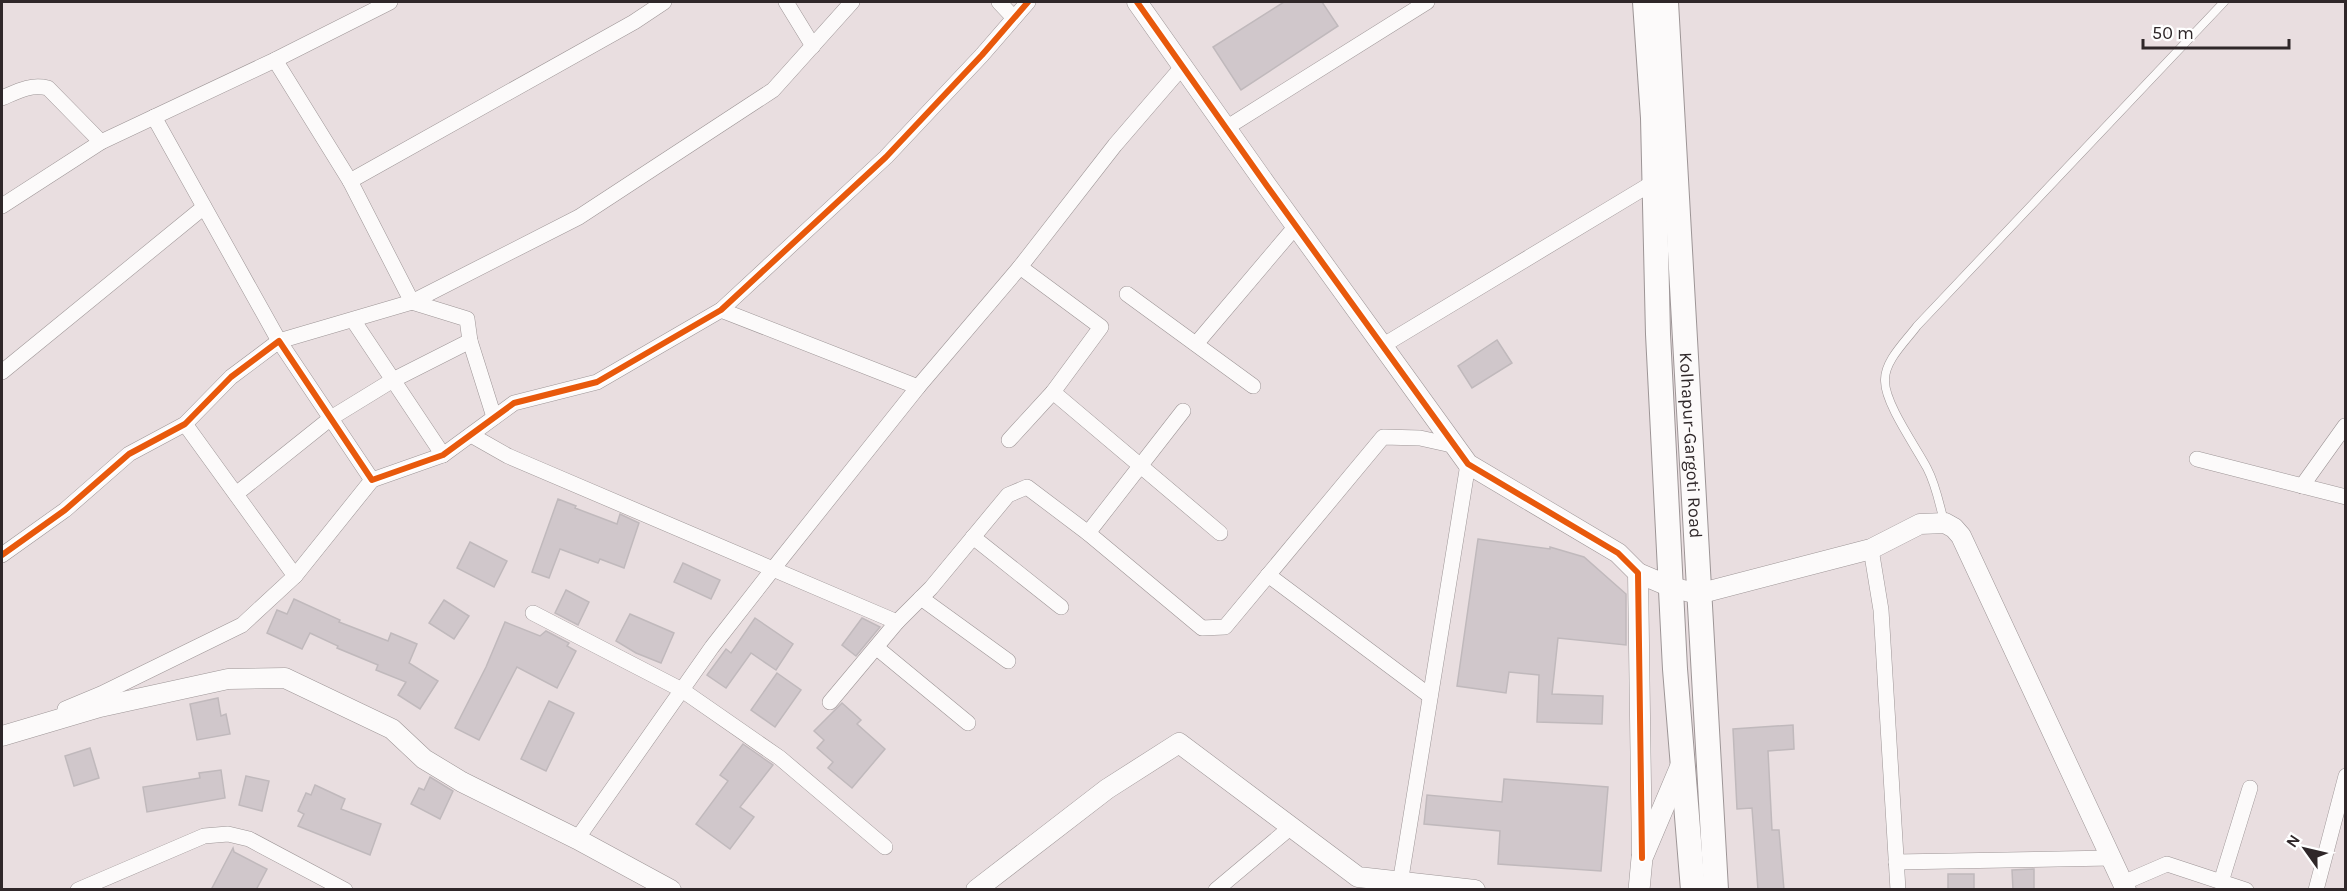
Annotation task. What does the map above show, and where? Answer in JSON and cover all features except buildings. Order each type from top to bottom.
[{"type":"main road","points":[[1645,2],[1653,118],[1658,334],[1671,587],[1693,890]]},
{"type":"main road","name":"Kolhapur-Gargoti Road","points":[[1666,2],[1716,890]]},
{"type":"main road","points":[[1639,890],[1642,858],[1684,761]]},
{"type":"street","points":[[2,206],[101,142],[275,60],[390,2]]},
{"type":"street","points":[[350,181],[634,22],[664,2]]},
{"type":"street","points":[[786,2],[813,46]]},
{"type":"street","points":[[2,555],[65,510],[129,454],[185,424],[231,377],[279,341],[412,302],[579,217],[773,90],[852,2]]},
{"type":"street","points":[[999,2],[1014,18]]},
{"type":"street","points":[[2,736],[101,694],[242,624],[296,576],[372,480],[443,455],[514,403],[597,382],[721,310],[886,156],[982,55],[1028,2]]},
{"type":"street","points":[[1137,2],[1468,464],[1618,553],[1638,573],[1671,587],[1698,594],[1871,549],[1920,524],[1945,523],[1961,536],[2125,886],[2167,864],[2246,890]]},
{"type":"street","points":[[1226,128],[1427,2]]},
{"type":"street","points":[[275,60],[350,181],[412,302],[467,319],[470,341],[494,417]]},
{"type":"street","points":[[577,839],[712,647],[773,568],[918,387],[1020,267],[1115,145],[1183,66]]},
{"type":"street","points":[[2,98],[23,88],[37,86],[48,88],[101,142]]},
{"type":"street","points":[[154,117],[279,341],[372,480]]},
{"type":"street","points":[[1382,346],[1654,182]]},
{"type":"street","points":[[2,372],[204,207]]},
{"type":"street","points":[[1196,344],[1296,226]]},
{"type":"street","points":[[1009,440],[1053,392],[1101,327],[1020,267]]},
{"type":"street","points":[[1127,294],[1253,386]]},
{"type":"street","points":[[721,310],[918,387]]},
{"type":"street","points":[[353,320],[443,455]]},
{"type":"street","points":[[236,494],[331,418],[393,380],[470,341]]},
{"type":"street","points":[[1053,392],[1220,533]]},
{"type":"street","points":[[1088,533],[1183,411]]},
{"type":"street","points":[[185,424],[296,576]]},
{"type":"street","points":[[2302,486],[2345,426]]},
{"type":"street","points":[[471,435],[508,456],[897,622]]},
{"type":"street","points":[[830,702],[1008,495],[1027,487],[1088,533],[1202,628],[1225,627],[1383,437],[1420,438],[1456,446]]},
{"type":"street","points":[[2197,459],[2346,497]]},
{"type":"street","points":[[1399,886],[1468,464]]},
{"type":"street","points":[[973,537],[1061,607]]},
{"type":"street","points":[[1871,549],[1881,610],[1898,890]]},
{"type":"street","points":[[1638,573],[1642,858]]},
{"type":"street","points":[[1268,575],[1430,696]]},
{"type":"street","points":[[921,598],[1008,662]]},
{"type":"street","points":[[533,613],[682,690],[780,758],[885,847]]},
{"type":"street","points":[[877,648],[968,723]]},
{"type":"street","points":[[2,736],[100,707],[228,679],[285,678],[392,729],[424,759],[462,782],[577,839],[671,890]]},
{"type":"street","points":[[976,890],[1107,789],[1179,743],[1358,877],[1399,886],[1475,890]]},
{"type":"street","points":[[2316,890],[2346,776]]},
{"type":"street","points":[[2221,882],[2250,788]]},
{"type":"street","points":[[1216,890],[1230,884],[1292,827]]},
{"type":"street","points":[[78,890],[204,836],[228,834],[249,839],[345,890]]},
{"type":"street","points":[[1896,862],[2111,858]]},
{"type":"lane","points":[[1945,523],[1928,470],[1890,399],[1885,381],[1889,364],[1917,326],[2224,2]]},
{"type":"cycle path","points":[[2,555],[65,510],[129,454],[185,424],[231,377],[279,341],[372,480],[443,455],[514,403],[597,382],[721,310],[886,157],[982,55],[1028,2]]},
{"type":"cycle path","points":[[1137,2],[1468,464],[1618,553],[1638,573],[1642,858]]}]
